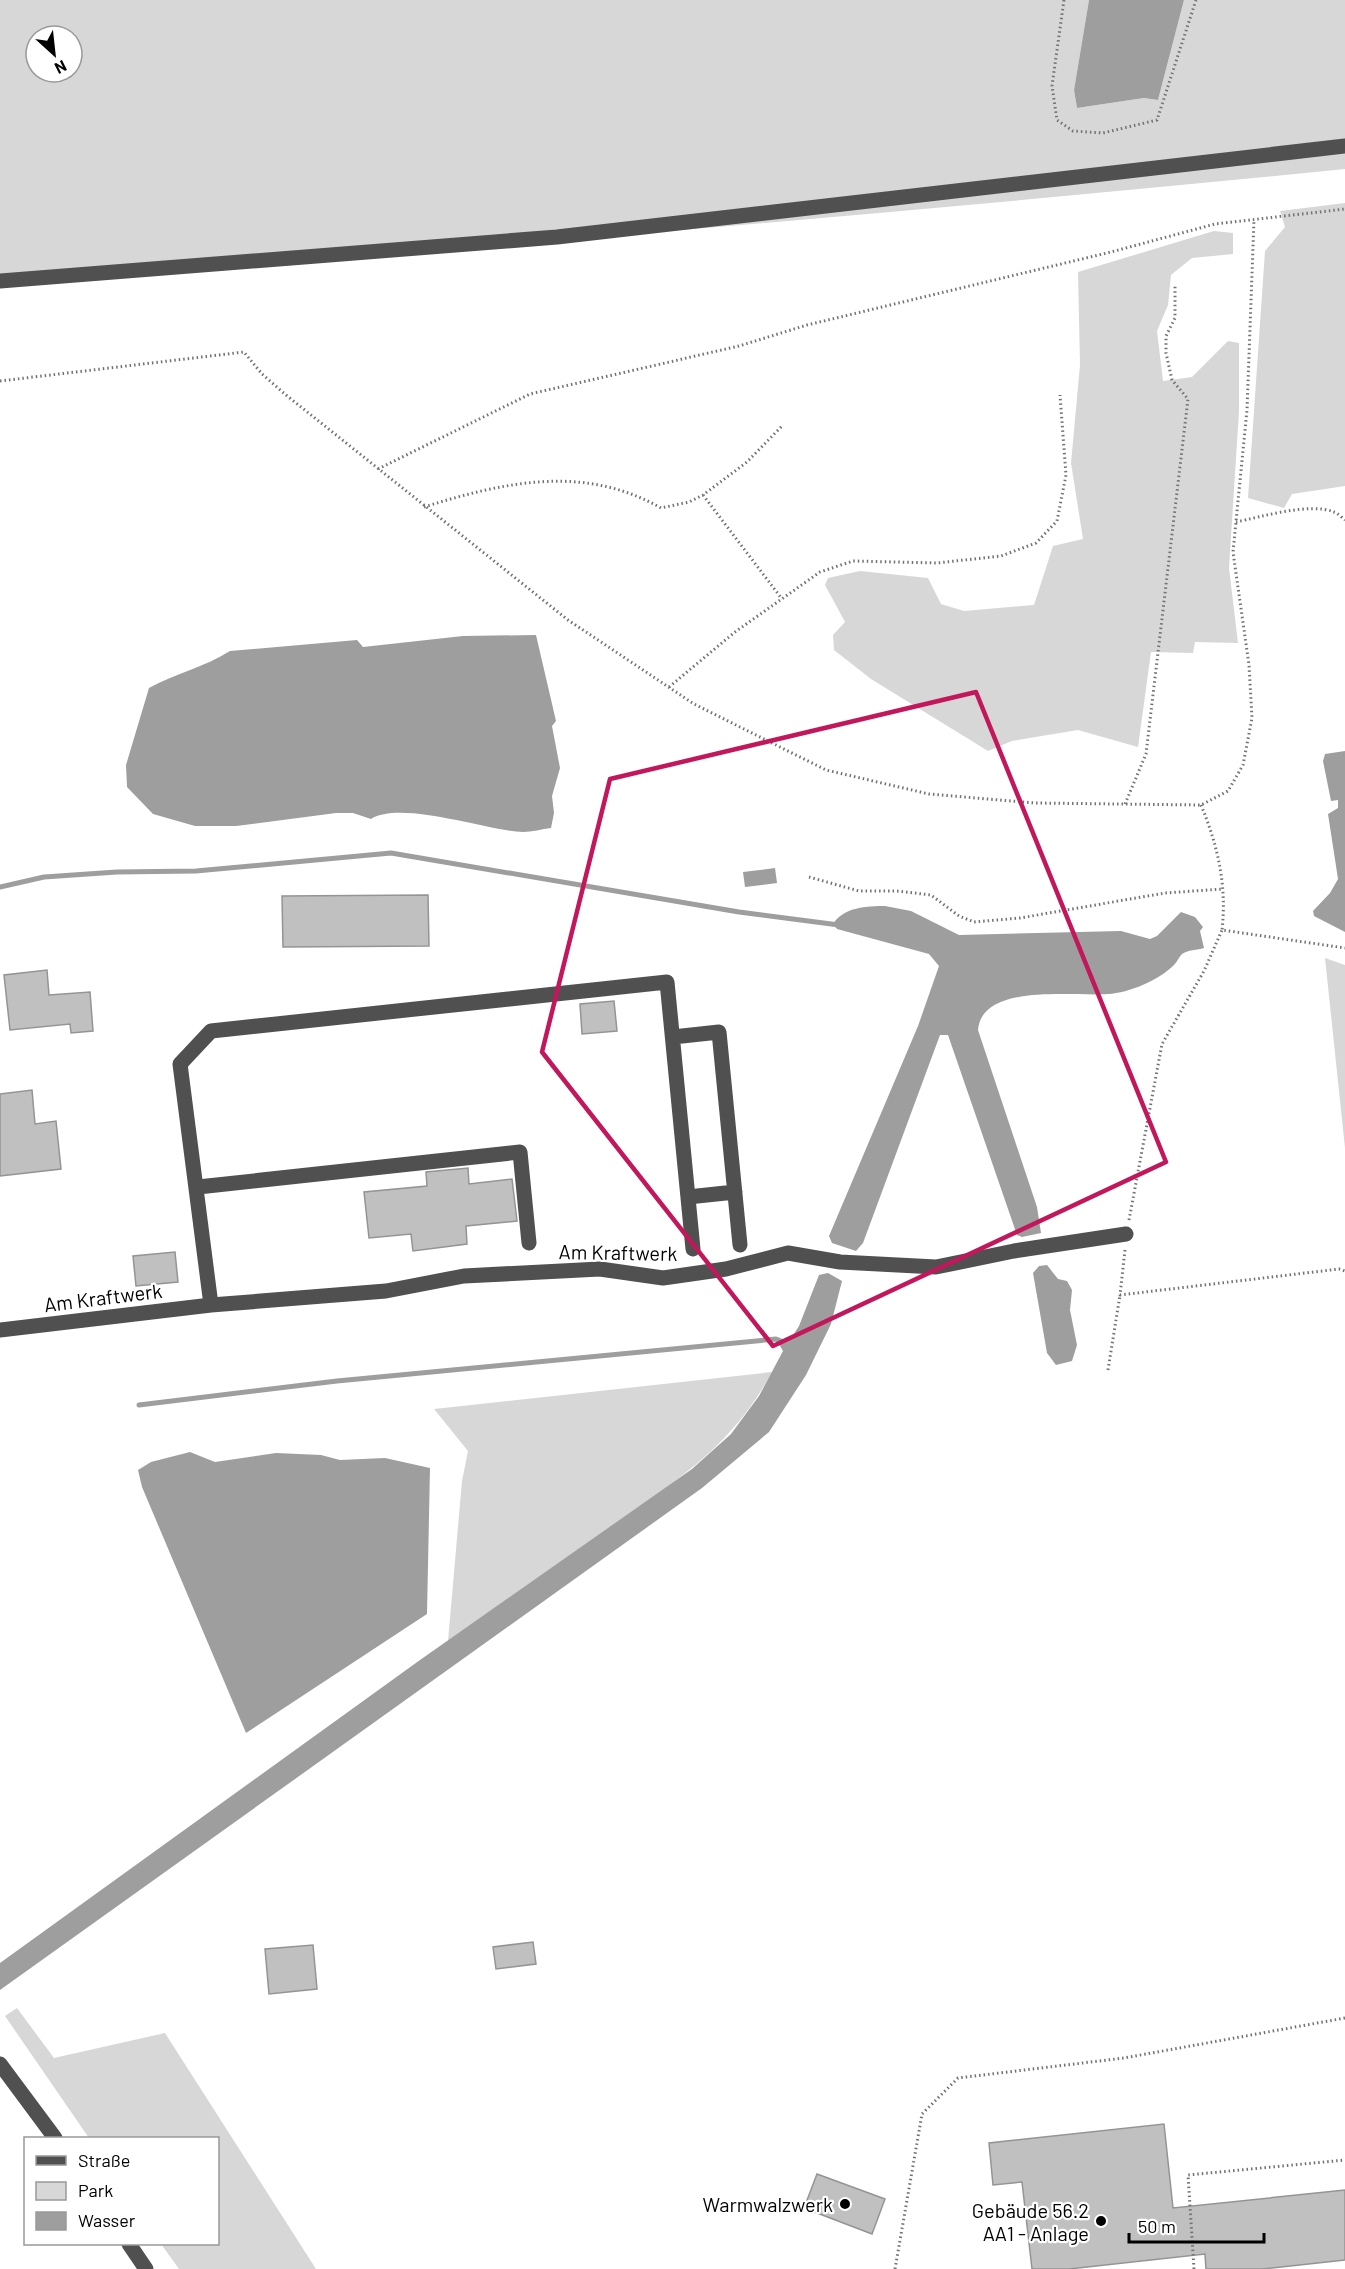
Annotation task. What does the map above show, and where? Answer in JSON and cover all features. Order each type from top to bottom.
[{"type":"street","points":[[0,281],[556,237],[1345,146]]},
{"type":"street","points":[[211,1305],[198,1187],[180,1064],[211,1031],[667,982],[693,1249]]},
{"type":"street","points":[[672,1036],[719,1032],[740,1245]]},
{"type":"street","points":[[198,1187],[520,1152],[529,1243]]},
{"type":"street","points":[[688,1197],[735,1192]]},
{"type":"street","name":"Am Kraftwerk","points":[[0,1330],[211,1305],[386,1291],[464,1276],[600,1269],[663,1278],[726,1269],[788,1253],[840,1262],[936,1267],[1014,1251],[1126,1234]]},
{"type":"street","points":[[0,2064],[54,2137]]},
{"type":"street","points":[[130,2245],[146,2269]]},
{"type":"path","points":[[1064,0],[1052,86],[1057,120],[1073,131],[1103,133],[1156,120],[1196,0]]},
{"type":"path","points":[[378,469],[530,394],[739,346],[807,325],[1111,252],[1215,224],[1345,209]]},
{"type":"path","points":[[0,381],[244,352],[261,374],[424,507],[568,620],[694,704],[826,770],[929,794],[1035,803],[1201,805],[1228,791],[1243,765],[1252,718],[1249,665],[1233,552],[1247,410],[1254,220]]},
{"type":"path","points":[[1125,804],[1146,754],[1188,399],[1172,380],[1166,353],[1166,336],[1175,318],[1175,285]]},
{"type":"path","points":[[669,687],[735,632],[820,572],[853,561],[937,563],[1001,556],[1036,543],[1057,521],[1066,475],[1060,395]]},
{"type":"path","points":[[424,507],[475,491],[536,480],[592,483],[638,494],[662,508],[689,502],[703,495],[747,462],[782,426]]},
{"type":"path","points":[[703,495],[782,599]]},
{"type":"path","points":[[1236,522],[1272,514],[1313,509],[1334,512],[1345,520]]},
{"type":"path","points":[[1108,1370],[1120,1295],[1126,1234],[1162,1044],[1204,971],[1222,930],[1225,900],[1215,840],[1201,805]]},
{"type":"path","points":[[809,877],[859,891],[897,891],[931,895],[959,916],[974,922],[1020,918],[1165,893],[1223,889]]},
{"type":"path","points":[[1222,930],[1345,948]]},
{"type":"path","points":[[1120,1295],[1339,1269],[1345,1271]]},
{"type":"path","points":[[895,2269],[922,2114],[958,2078],[1124,2058],[1345,2018]]},
{"type":"path","points":[[1194,2269],[1188,2175],[1345,2160]]},
{"type":"highlighted area","points":[[976,692],[1166,1162],[773,1346],[542,1052],[610,779]]},
{"type":"green space","points":[[0,0],[1089,0],[1074,90],[1077,108],[1144,98],[1158,100],[1184,0],[1345,0],[1345,169],[505,245],[0,286]]},
{"type":"green space","points":[[1345,203],[1345,486],[1292,494],[1284,508],[1248,498],[1265,251],[1285,227],[1280,211]]},
{"type":"green space","points":[[1214,231],[1233,233],[1233,254],[1192,258],[1171,275],[1168,305],[1157,331],[1163,381],[1192,377],[1228,341],[1239,343],[1239,411],[1229,568],[1238,643],[1195,642],[1193,653],[1151,652],[1138,747],[1078,730],[1012,741],[988,751],[871,679],[834,650],[833,635],[845,622],[825,585],[828,578],[860,571],[928,578],[941,604],[964,611],[1034,605],[1053,546],[1083,539],[1071,463],[1080,365],[1078,272]]},
{"type":"green space","points":[[1325,958],[1345,965],[1345,1148]]},
{"type":"green space","points":[[772,1372],[737,1424],[695,1465],[673,1483],[448,1641],[462,1481],[468,1451],[434,1409]]},
{"type":"green space","points":[[17,2008],[54,2058],[165,2033],[316,2269],[179,2269],[162,2245],[219,2245],[219,2137],[88,2137],[5,2016]]},
{"type":"water","points":[[1089,0],[1184,0],[1158,100],[1144,98],[1077,108],[1074,90]]},
{"type":"water","points":[[536,635],[556,721],[552,726],[560,768],[552,796],[554,813],[551,828],[523,832],[423,814],[403,813],[385,814],[371,819],[353,813],[336,813],[236,826],[195,826],[153,814],[127,787],[126,765],[149,688],[230,651],[357,640],[363,647],[463,636]]},
{"type":"water","points":[[1345,751],[1345,932],[1314,916],[1313,911],[1330,893],[1338,879],[1328,814],[1338,808],[1338,800],[1331,801],[1323,761],[1325,754]]},
{"type":"water","points":[[775,868],[777,883],[745,887],[743,872]]},
{"type":"water","points":[[885,906],[911,911],[959,935],[1121,931],[1150,939],[1157,936],[1181,912],[1195,917],[1203,927],[1200,931],[1204,948],[1184,953],[1168,971],[1143,985],[1108,994],[1053,994],[1012,998],[995,1005],[983,1015],[978,1030],[1037,1207],[1041,1233],[1022,1237],[1017,1235],[948,1035],[940,1035],[863,1243],[856,1251],[832,1243],[829,1236],[918,1026],[939,966],[929,954],[837,929],[833,924],[843,914],[850,911],[864,907]]},
{"type":"water","points":[[1047,1265],[1058,1279],[1067,1281],[1072,1290],[1070,1310],[1077,1345],[1072,1361],[1056,1365],[1047,1353],[1033,1273],[1039,1266]]},
{"type":"water","points":[[828,1273],[842,1281],[831,1324],[806,1375],[769,1432],[702,1488],[0,1990],[0,1963],[420,1660],[692,1469],[731,1434],[759,1396],[783,1351],[776,1339],[790,1340],[799,1326],[819,1275]]},
{"type":"water","points":[[190,1452],[215,1462],[276,1453],[321,1455],[340,1460],[385,1458],[430,1468],[427,1614],[246,1733],[142,1487],[138,1470],[151,1462]]},
{"type":"building","points":[[428,895],[429,946],[283,947],[282,896]]},
{"type":"building","points":[[47,970],[49,995],[90,992],[93,1031],[71,1033],[70,1024],[10,1030],[4,975]]},
{"type":"building","points":[[614,1001],[617,1031],[582,1034],[580,1004]]},
{"type":"building","points":[[32,1090],[35,1124],[56,1121],[61,1169],[0,1176],[0,1094]]},
{"type":"building","points":[[468,1168],[469,1184],[512,1179],[517,1221],[466,1226],[467,1244],[413,1251],[411,1234],[369,1238],[364,1192],[427,1186],[426,1172]]},
{"type":"building","points":[[175,1252],[178,1282],[136,1286],[133,1256]]},
{"type":"building","points":[[533,1942],[536,1964],[496,1969],[493,1947]]},
{"type":"building","points":[[313,1945],[317,1989],[269,1994],[265,1949]]},
{"type":"building","name":"Gebäude 56.2 AA1 - Anlage","points":[[1164,2124],[1173,2208],[1345,2190],[1345,2260],[1262,2269],[1206,2269],[1205,2254],[1069,2269],[1032,2269],[1022,2182],[993,2185],[989,2143]]},
{"type":"building","name":"Warmwalzwerk","points":[[817,2174],[885,2199],[872,2234],[804,2208]]},
{"type":"waterway","points":[[0,887],[44,877],[117,872],[196,871],[391,853],[739,912],[839,925]]},
{"type":"waterway","points":[[139,1405],[337,1381],[776,1339],[781,1341]]},
{"type":"place","name":"Warmwalzwerk","points":[[845,2204]]},
{"type":"place","name":"Gebäude 56.2 AA1 - Anlage","points":[[1101,2221]]}]
